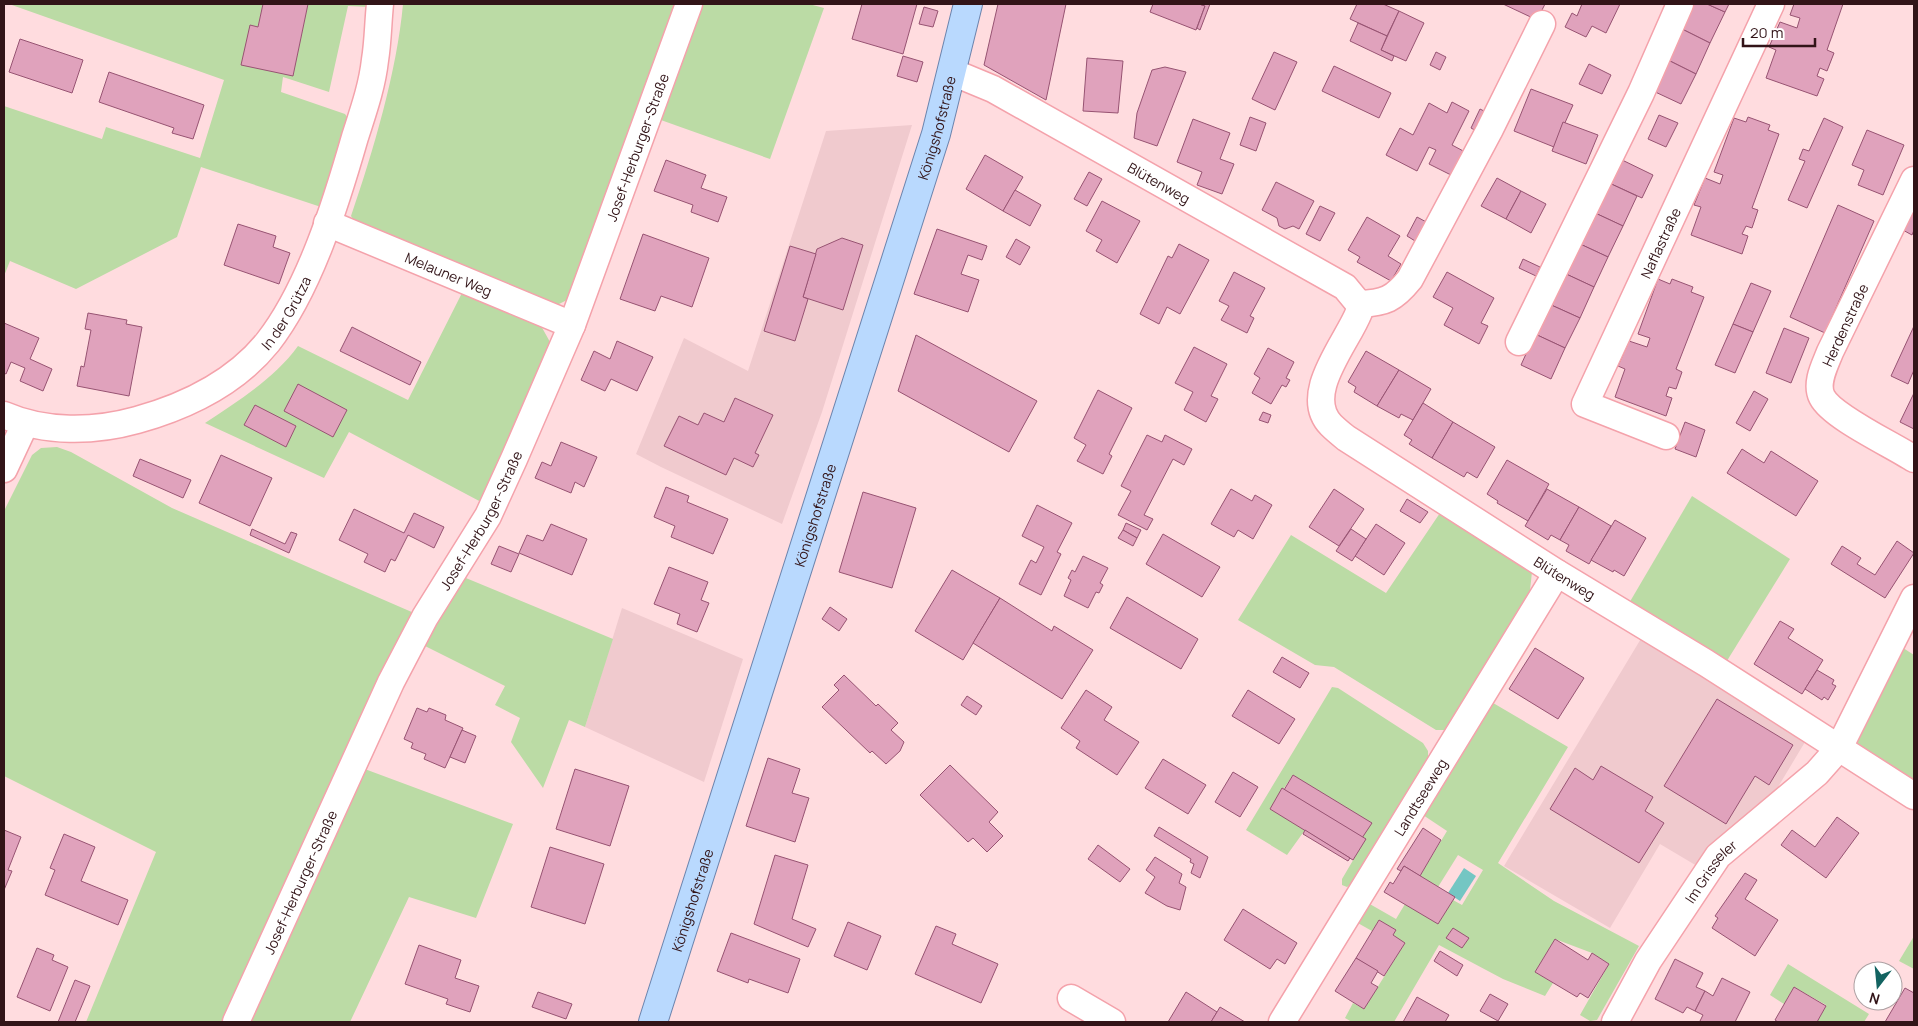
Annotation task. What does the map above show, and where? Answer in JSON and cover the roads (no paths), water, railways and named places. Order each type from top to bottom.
[{"type":"main road","name":"Königshofstraße","points":[[653,1022],[936,134],[968,4]]},
{"type":"street","name":"In der Grütza","points":[[14,419],[75,429],[118,426],[166,412],[198,399],[248,362],[267,342],[298,292],[327,223],[369,92],[375,61],[380,4]]},
{"type":"street","name":"Josef-Herburger-Straße","points":[[236,1022],[391,682],[424,617],[488,516],[572,325],[689,4]]},
{"type":"street","points":[[1520,342],[1641,93],[1680,4]]},
{"type":"street","name":"Naflastraße","points":[[1666,436],[1585,404],[1771,4]]},
{"type":"street","points":[[1358,304],[1383,301],[1398,294],[1410,279],[1489,131],[1542,24]]},
{"type":"street","name":"Blütenweg","points":[[952,72],[1001,93],[1345,287],[1358,304],[1359,312],[1335,358],[1320,397],[1322,409],[1330,424],[1346,438],[1556,573],[1706,663],[1914,796]]},
{"type":"street","name":"Herdenstraße","points":[[1914,180],[1830,352],[1820,379],[1821,396],[1833,411],[1914,459]]},
{"type":"street","name":"Melauner Weg","points":[[327,223],[572,325]]},
{"type":"street","points":[[4,469],[14,419]]},
{"type":"street","name":"Landtseeweg","points":[[1282,1022],[1556,573]]},
{"type":"street","points":[[1839,748],[1914,598]]},
{"type":"street","name":"Im Grisseler","points":[[1615,1022],[1648,961],[1718,856],[1817,773],[1839,748]]},
{"type":"street","points":[[1071,998],[1112,1022]]},
{"type":"water","points":[[1464,868],[1476,876],[1460,901],[1448,893]]}]
